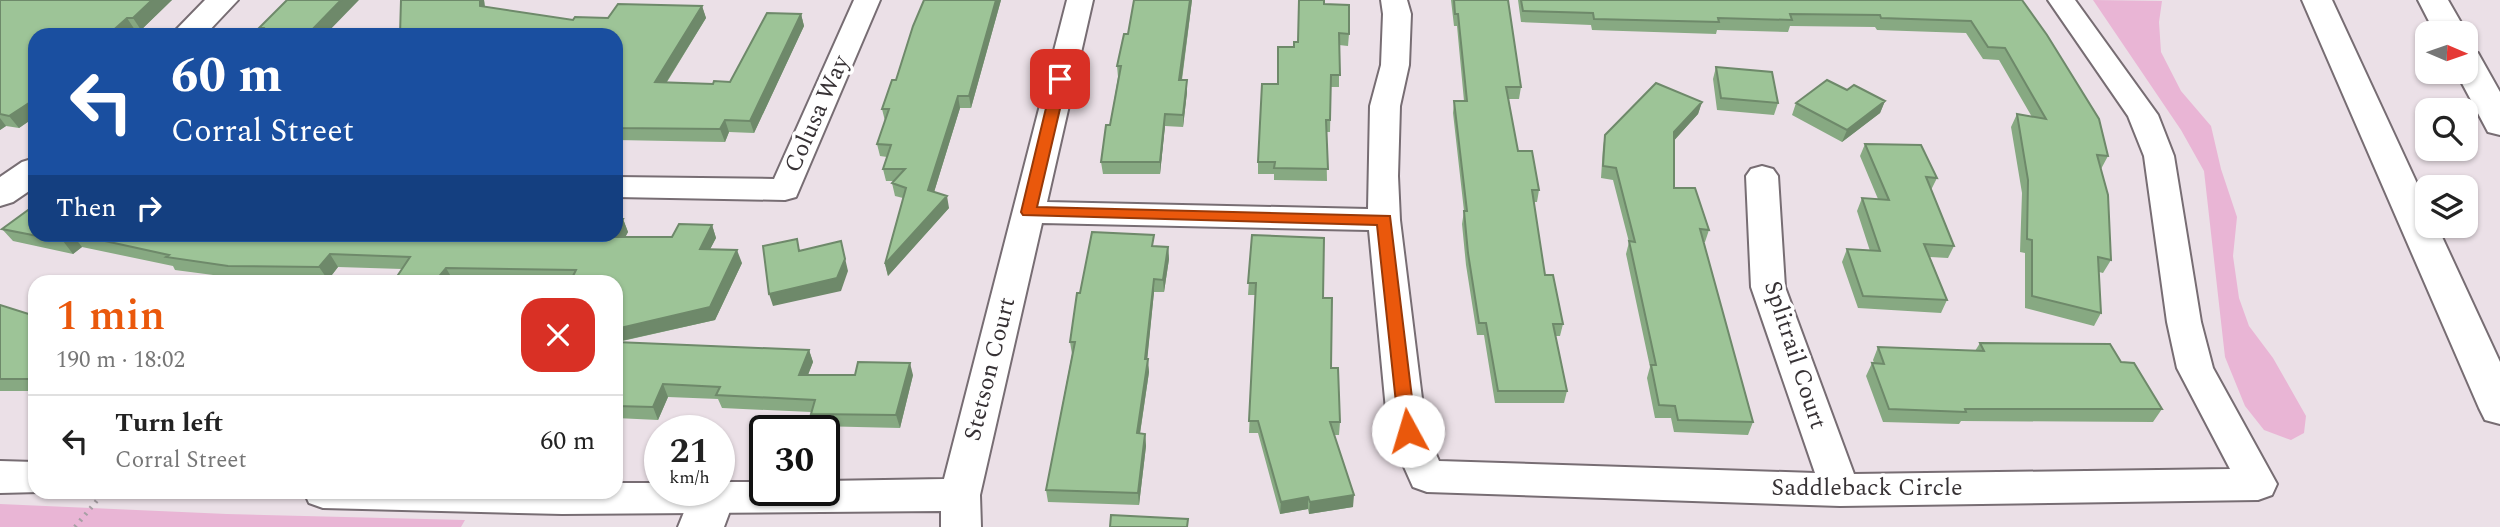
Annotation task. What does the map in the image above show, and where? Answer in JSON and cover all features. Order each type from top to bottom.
[{"type":"main road","points":[[194,28],[223,0]]},
{"type":"main road","points":[[2317,0],[2500,408]]},
{"type":"main road","points":[[2433,0],[2444,21]]},
{"type":"main road","points":[[2478,83],[2500,124]]},
{"type":"main road","points":[[0,194],[28,175]]},
{"type":"street","name":"Colusa Way","points":[[623,187],[785,190],[867,0]]},
{"type":"street","name":"Stetson Court","points":[[960,511],[1028,212],[1080,0]]},
{"type":"street","name":"Saddleback Circle","points":[[1394,0],[1397,14],[1395,65],[1384,117],[1384,220],[1408,431],[1427,476],[1840,491],[2258,484],[2195,368],[2184,322],[2160,156],[2143,116],[2061,0]]},
{"type":"street","name":"Splitrail Court","points":[[1762,176],[1769,287],[1840,491]]},
{"type":"street","points":[[1028,212],[1384,220]]},
{"type":"street","points":[[0,477],[28,478]]},
{"type":"street","points":[[470,499],[706,514],[960,511]]},
{"type":"path","points":[[75,527],[98,499]]},
{"type":"shaded area","points":[[2093,0],[2162,1],[2159,22],[2161,52],[2181,91],[2211,126],[2221,169],[2237,217],[2233,256],[2239,298],[2249,326],[2273,358],[2306,416],[2304,433],[2291,440],[2264,430],[2245,406],[2225,357],[2204,171],[2181,130]]},
{"type":"shaded area","points":[[0,504],[227,514],[465,520],[461,527],[0,527]]},
{"type":"building","points":[[0,0],[152,0],[133,18],[127,18],[116,28],[28,28],[28,104],[9,116],[0,114]]},
{"type":"building","points":[[287,0],[341,0],[314,28],[259,28]]},
{"type":"building","points":[[401,0],[480,0],[480,6],[573,20],[575,17],[608,18],[618,4],[702,6],[655,82],[713,84],[714,81],[730,82],[767,13],[801,14],[750,121],[725,120],[720,129],[623,128],[623,28],[400,28]]},
{"type":"building","points":[[924,0],[996,0],[969,96],[958,96],[928,190],[947,196],[885,264],[906,188],[892,183],[905,169],[883,169],[891,145],[877,144],[889,109],[882,109],[892,80],[896,80]]},
{"type":"building","points":[[1134,0],[1190,0],[1179,80],[1187,80],[1183,115],[1165,114],[1160,162],[1101,162],[1106,125],[1110,125],[1121,66],[1117,66],[1124,34],[1128,34]]},
{"type":"building","points":[[1299,0],[1324,0],[1324,4],[1349,5],[1349,34],[1339,33],[1340,75],[1331,75],[1330,120],[1326,120],[1328,169],[1274,168],[1275,162],[1258,162],[1262,84],[1278,84],[1278,47],[1294,47],[1294,42],[1298,42]]},
{"type":"building","points":[[1454,0],[1508,0],[1521,87],[1506,87],[1518,151],[1532,151],[1539,190],[1532,190],[1545,275],[1553,275],[1563,324],[1553,324],[1567,391],[1498,391],[1486,323],[1479,323],[1468,253],[1464,211],[1467,211],[1454,101],[1467,101],[1458,14],[1455,14]]},
{"type":"building","points":[[1521,0],[2022,0],[2099,119],[2108,156],[2097,155],[2108,195],[2111,260],[2098,257],[2101,313],[2032,296],[2032,240],[2027,239],[2028,180],[2017,114],[2046,119],[2005,48],[1988,47],[1971,21],[1881,18],[1880,15],[1790,14],[1792,20],[1718,18],[1719,22],[1594,19],[1593,13],[1523,11]]},
{"type":"building","points":[[1716,67],[1772,72],[1778,103],[1721,98]]},
{"type":"building","points":[[1827,80],[1847,90],[1854,85],[1885,101],[1847,130],[1796,103]]},
{"type":"building","points":[[1656,83],[1702,102],[1674,132],[1674,188],[1695,188],[1709,230],[1700,229],[1753,422],[1678,420],[1675,406],[1659,405],[1651,365],[1656,365],[1629,241],[1635,242],[1616,168],[1603,166],[1605,135]]},
{"type":"building","points":[[1865,144],[1921,145],[1937,178],[1926,177],[1954,246],[1924,244],[1947,300],[1863,296],[1847,249],[1880,251],[1862,198],[1889,200]]},
{"type":"building","points":[[28,210],[28,234],[2,229]]},
{"type":"building","points":[[679,224],[712,225],[700,249],[737,250],[710,307],[623,327],[623,275],[574,275],[576,270],[446,268],[440,275],[398,275],[410,257],[330,254],[319,267],[228,266],[166,257],[169,255],[110,242],[623,242],[623,237],[672,237]]},
{"type":"building","points":[[1092,232],[1154,235],[1152,246],[1168,247],[1163,280],[1154,279],[1145,359],[1148,359],[1137,433],[1145,434],[1138,493],[1046,490],[1075,342],[1070,342],[1077,293],[1080,293]]},
{"type":"building","points":[[1252,235],[1324,238],[1323,298],[1332,298],[1331,368],[1338,368],[1340,422],[1330,422],[1354,495],[1310,502],[1308,497],[1281,502],[1258,421],[1249,421],[1256,283],[1248,283]]},
{"type":"building","points":[[797,239],[799,251],[841,241],[845,259],[837,278],[769,294],[763,246]]},
{"type":"building","points":[[0,305],[28,314],[28,379],[0,379]]},
{"type":"building","points":[[623,342],[809,350],[799,375],[855,375],[858,362],[910,363],[896,415],[811,414],[815,400],[716,395],[720,387],[663,384],[653,407],[623,406]]},
{"type":"building","points":[[1980,343],[2110,344],[2121,362],[2134,363],[2162,409],[1965,409],[1966,412],[1889,409],[1872,363],[1884,364],[1878,347],[1984,351]]},
{"type":"building","points":[[1111,515],[1188,519],[1187,527],[1110,527]]},
{"type":"route","points":[[1060,79],[1028,212],[1384,220],[1408,431]]}]
